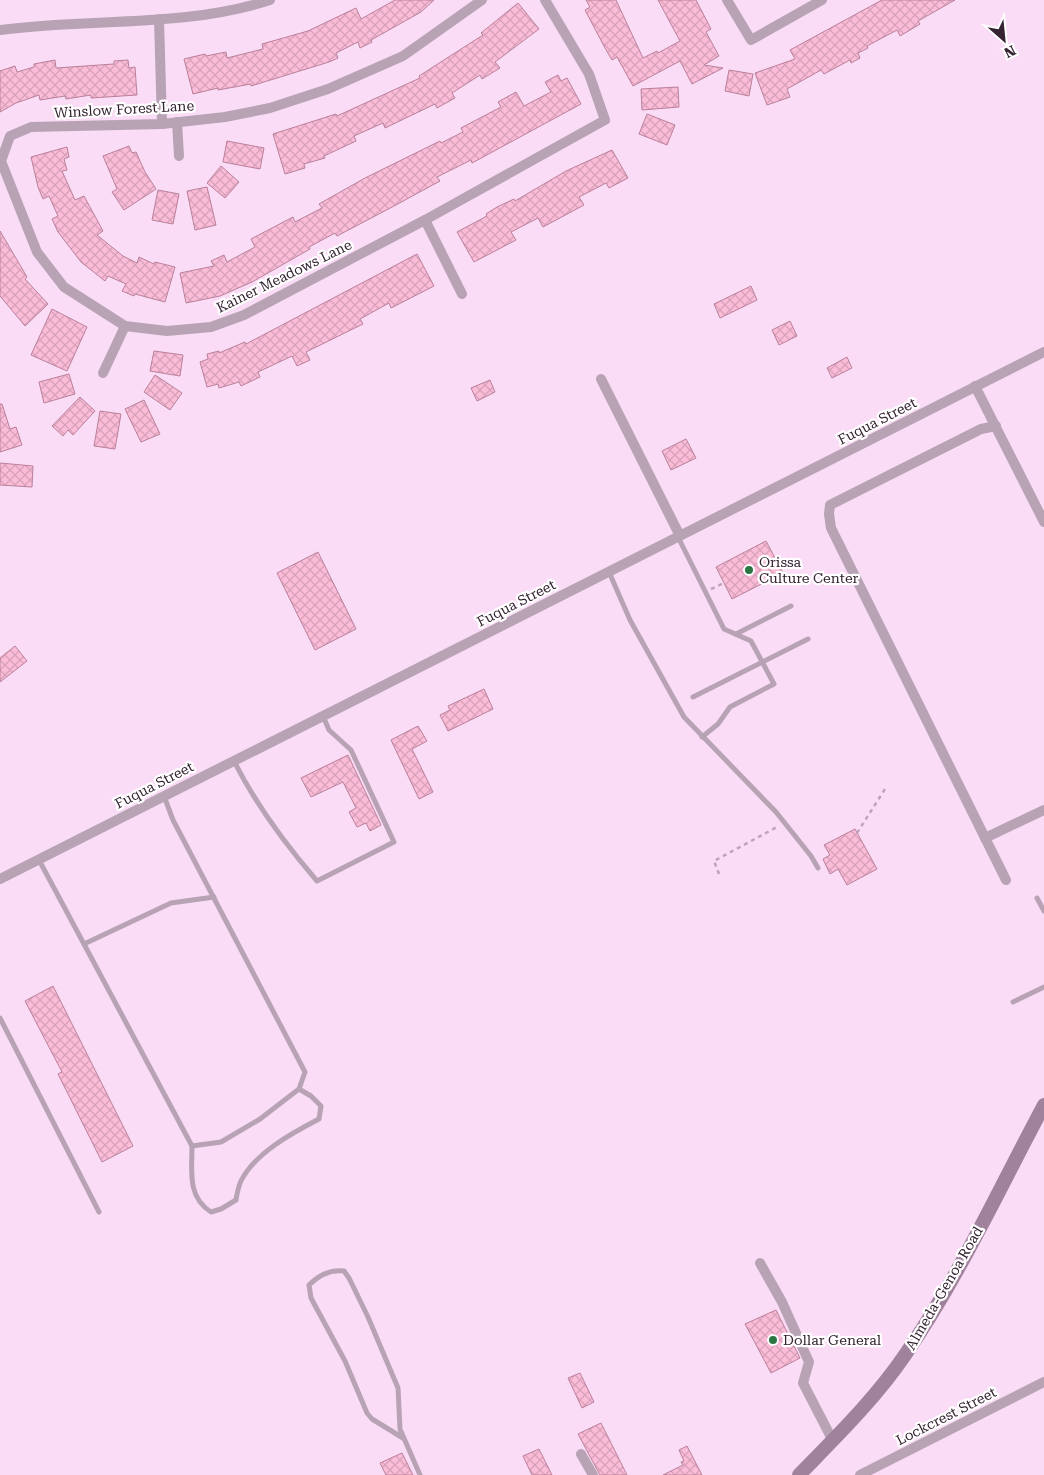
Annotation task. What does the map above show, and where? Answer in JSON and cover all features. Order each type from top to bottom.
[{"type":"main road","name":"Almeda-Genoa Road","points":[[800,1475],[833,1441],[904,1357],[934,1311],[1044,1105]]},
{"type":"street","points":[[0,30],[39,25],[159,19],[245,8],[270,0]]},
{"type":"street","name":"Winslow Forest Lane","points":[[10,136],[31,126],[162,124],[225,117],[270,108],[328,89],[403,56],[482,0]]},
{"type":"street","name":"Kainer Meadows Lane","points":[[10,136],[1,162],[37,252],[64,286],[125,326],[167,331],[211,327],[244,315],[425,220],[605,120],[589,74],[545,0]]},
{"type":"street","points":[[727,0],[751,40],[822,0]]},
{"type":"street","points":[[159,19],[162,124]]},
{"type":"street","points":[[178,122],[179,156]]},
{"type":"street","points":[[425,220],[462,294]]},
{"type":"street","points":[[103,373],[125,326]]},
{"type":"street","name":"Fuqua Street","points":[[0,879],[1044,352]]},
{"type":"street","points":[[600,379],[679,537]]},
{"type":"street","points":[[975,386],[1044,522]]},
{"type":"street","points":[[996,426],[981,429],[830,505],[829,514],[831,528],[1006,880]]},
{"type":"street","points":[[985,838],[1044,810]]},
{"type":"street","points":[[760,1263],[782,1302],[809,1362],[803,1383],[833,1441]]},
{"type":"street","name":"Lockcrest Street","points":[[860,1475],[1044,1382]]},
{"type":"street","points":[[581,1454],[593,1475]]},
{"type":"lane","points":[[679,537],[724,628],[751,641],[774,684],[730,707],[718,724],[702,737]]},
{"type":"lane","points":[[609,572],[630,620],[684,717],[776,812],[811,856],[818,868]]},
{"type":"lane","points":[[736,634],[791,606]]},
{"type":"lane","points":[[693,697],[808,639]]},
{"type":"lane","points":[[234,761],[256,802],[287,847],[317,881],[394,842],[351,750],[330,730],[323,716]]},
{"type":"lane","points":[[164,796],[173,820],[305,1072],[299,1089],[260,1119],[221,1142],[192,1146]]},
{"type":"lane","points":[[39,859],[192,1146],[192,1187],[201,1206],[211,1212],[221,1209],[236,1200],[240,1182],[252,1165],[293,1133],[319,1119],[321,1106],[311,1096],[299,1089]]},
{"type":"lane","points":[[84,944],[171,903],[214,897]]},
{"type":"lane","points":[[1037,898],[1044,911]]},
{"type":"lane","points":[[1013,1002],[1044,987]]},
{"type":"lane","points":[[0,1018],[99,1212]]},
{"type":"lane","points":[[403,1438],[372,1419],[368,1414],[346,1361],[311,1298],[309,1285],[325,1273],[334,1270],[344,1271],[368,1317],[398,1388],[399,1418],[403,1438],[420,1475]]},
{"type":"path","points":[[706,592],[724,583]]},
{"type":"path","points":[[857,833],[885,789]]},
{"type":"path","points":[[719,874],[714,861],[772,830]]},
{"type":"building","points":[[395,0],[434,0],[421,12],[371,40],[372,42],[360,48],[358,42],[336,53],[338,58],[329,62],[251,86],[251,84],[218,90],[218,88],[193,94],[184,59],[226,52],[227,58],[263,49],[262,44],[308,31],[356,8],[361,19]]},
{"type":"building","points":[[586,0],[616,0],[643,58],[657,51],[658,53],[680,41],[658,0],[696,0],[711,29],[706,32],[719,56],[704,65],[723,68],[692,84],[680,61],[633,86],[617,57],[612,60],[605,48],[585,10],[590,7]]},
{"type":"building","points":[[882,0],[955,0],[918,21],[920,24],[900,36],[897,30],[867,46],[868,48],[858,53],[860,58],[851,63],[850,60],[824,74],[821,70],[787,89],[790,97],[767,105],[755,73],[795,59],[790,50]]},
{"type":"building","points":[[518,3],[539,29],[495,62],[500,68],[482,79],[480,75],[452,93],[455,98],[437,108],[435,104],[385,128],[383,123],[354,136],[356,141],[324,156],[325,158],[304,164],[305,168],[285,174],[273,134],[336,114],[337,116],[420,78],[419,76],[483,35],[481,33]]},
{"type":"building","points":[[55,60],[56,68],[114,64],[114,61],[128,60],[129,68],[135,67],[137,95],[91,98],[91,95],[66,99],[65,96],[40,100],[39,95],[16,103],[0,112],[0,71],[15,66],[17,72],[34,67],[34,64]]},
{"type":"building","points":[[729,70],[753,74],[749,96],[725,91]]},
{"type":"building","points":[[558,75],[561,81],[567,78],[581,104],[472,163],[471,160],[437,177],[440,181],[337,236],[335,233],[252,282],[220,296],[186,303],[180,273],[214,266],[211,261],[224,255],[227,262],[255,247],[251,239],[293,217],[295,222],[322,208],[319,204],[365,178],[440,141],[441,143],[463,132],[461,128],[501,107],[498,102],[516,92],[524,106],[551,92],[545,82]]},
{"type":"building","points":[[678,87],[679,107],[642,110],[641,89]]},
{"type":"building","points":[[647,114],[675,125],[667,145],[639,134]]},
{"type":"building","points":[[227,141],[264,148],[260,169],[223,162]]},
{"type":"building","points":[[129,146],[132,153],[136,152],[145,172],[156,189],[124,210],[112,192],[117,189],[103,156]]},
{"type":"building","points":[[67,147],[69,157],[64,159],[67,170],[62,171],[75,200],[84,196],[103,231],[97,235],[123,256],[137,263],[139,257],[154,264],[155,262],[175,267],[165,302],[135,294],[134,296],[122,291],[126,284],[108,276],[105,281],[81,262],[58,232],[52,219],[58,216],[49,196],[43,199],[38,187],[31,157]]},
{"type":"building","points":[[612,150],[628,178],[609,188],[606,183],[579,197],[584,205],[543,227],[538,218],[511,232],[516,240],[474,262],[457,232],[487,216],[486,214],[497,207],[514,199],[515,201],[566,171]]},
{"type":"building","points":[[221,166],[239,182],[225,198],[207,183]]},
{"type":"building","points":[[207,187],[216,225],[195,230],[187,191]]},
{"type":"building","points":[[158,190],[179,194],[173,224],[152,220]]},
{"type":"building","points":[[0,231],[27,277],[25,279],[48,304],[25,326],[0,296]]},
{"type":"building","points":[[417,254],[434,286],[391,308],[389,303],[360,319],[363,324],[306,352],[310,360],[297,366],[292,356],[258,372],[260,377],[241,386],[239,382],[219,388],[218,384],[207,387],[200,362],[208,359],[207,354],[219,351],[219,353],[245,342],[246,344]]},
{"type":"building","points":[[751,286],[757,300],[720,318],[714,304]]},
{"type":"building","points":[[52,309],[87,327],[67,371],[31,355]]},
{"type":"building","points":[[790,321],[797,336],[779,345],[772,330]]},
{"type":"building","points":[[154,351],[183,355],[180,376],[150,371]]},
{"type":"building","points":[[847,357],[852,368],[832,378],[827,368]]},
{"type":"building","points":[[69,374],[75,394],[44,403],[39,382]]},
{"type":"building","points":[[155,375],[182,393],[170,410],[144,392]]},
{"type":"building","points":[[490,380],[495,392],[477,401],[471,388]]},
{"type":"building","points":[[80,397],[95,411],[73,435],[68,430],[63,436],[52,426]]},
{"type":"building","points":[[144,400],[160,434],[141,442],[125,409]]},
{"type":"building","points":[[0,404],[2,404],[10,429],[16,427],[22,445],[0,452]]},
{"type":"building","points":[[100,411],[121,414],[115,449],[94,446]]},
{"type":"building","points":[[686,439],[696,458],[671,470],[662,451]]},
{"type":"building","points":[[0,463],[33,466],[32,487],[0,485]]},
{"type":"building","name":"Orissa Culture Center","points":[[766,541],[783,573],[732,599],[716,567]]},
{"type":"building","points":[[318,552],[356,629],[315,650],[277,573]]},
{"type":"building","points":[[15,646],[27,661],[0,682],[0,658]]},
{"type":"building","points":[[484,689],[493,709],[448,731],[440,715],[450,710],[448,706]]},
{"type":"building","points":[[418,726],[427,741],[412,749],[433,792],[419,799],[391,740]]},
{"type":"building","points":[[348,755],[381,825],[370,831],[366,823],[357,827],[349,812],[356,808],[343,782],[311,797],[301,778]]},
{"type":"building","points":[[855,829],[877,869],[847,885],[838,869],[830,874],[823,859],[830,855],[824,845]]},
{"type":"building","points":[[53,986],[133,1146],[102,1162],[58,1074],[62,1072],[25,1001]]},
{"type":"building","name":"Dollar General","points":[[776,1310],[800,1358],[771,1373],[745,1324]]},
{"type":"building","points":[[580,1373],[594,1402],[582,1408],[568,1378]]},
{"type":"building","points":[[601,1423],[627,1475],[600,1475],[578,1434]]},
{"type":"building","points":[[687,1446],[702,1475],[663,1475],[683,1465],[681,1462],[684,1461],[679,1450]]},
{"type":"building","points":[[539,1449],[552,1475],[532,1475],[523,1456]]},
{"type":"building","points":[[402,1453],[413,1475],[386,1475],[380,1463]]},
{"type":"place","name":"Orissa Culture Center","points":[[749,570]]},
{"type":"place","name":"Dollar General","points":[[773,1340]]}]
